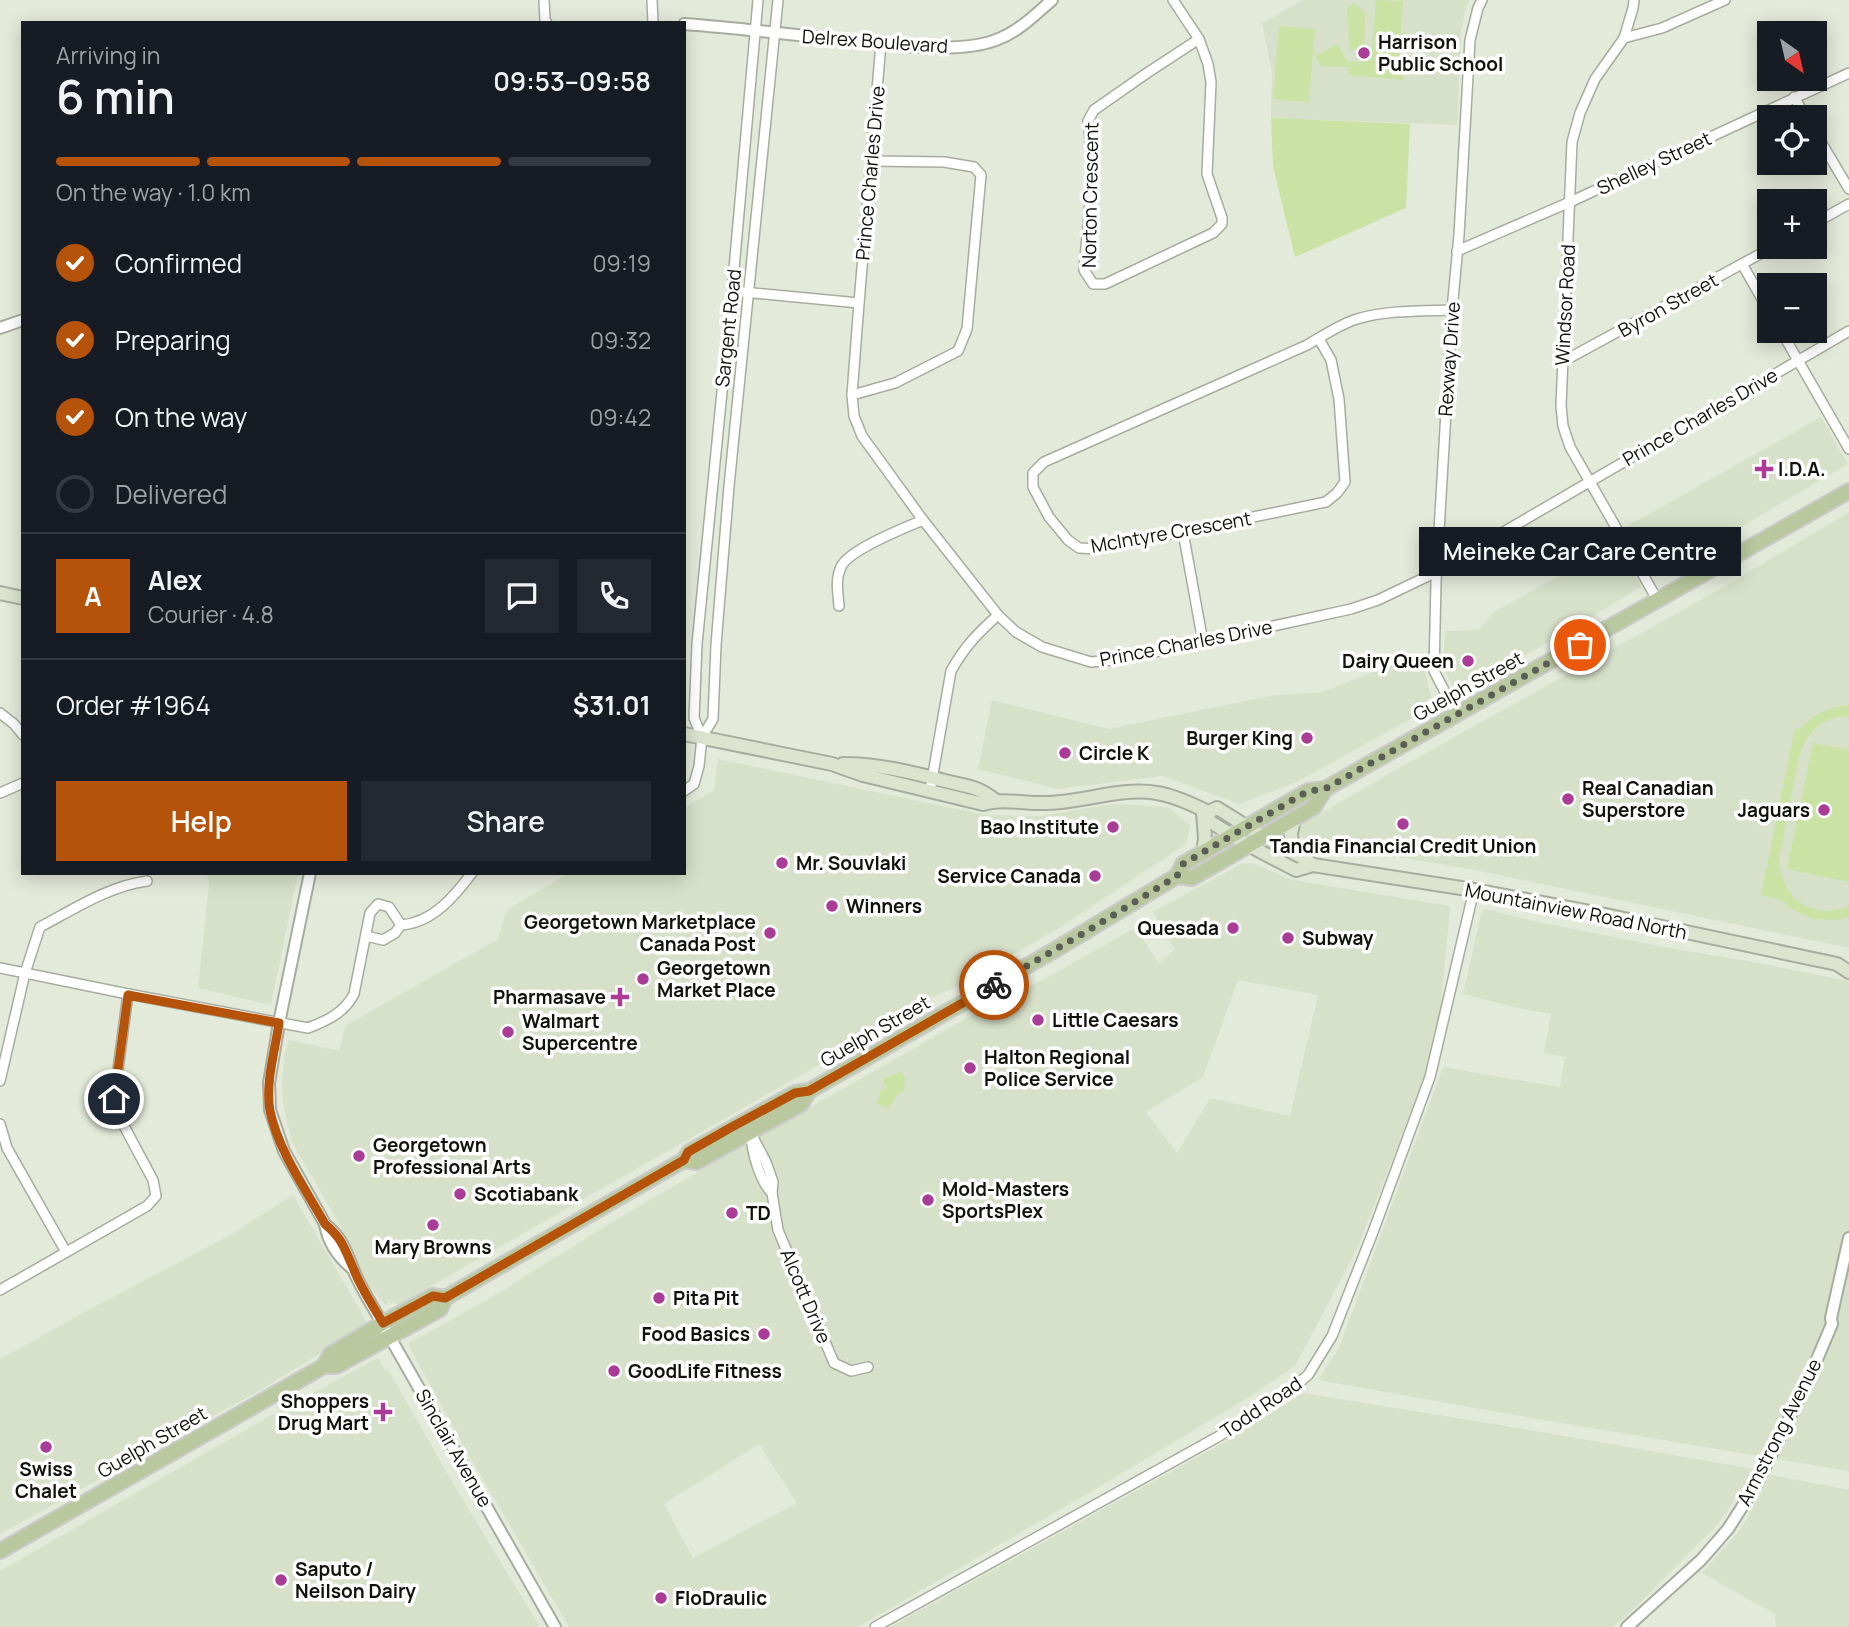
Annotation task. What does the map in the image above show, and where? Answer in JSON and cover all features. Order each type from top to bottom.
[{"type":"main road","name":"Guelph Street","points":[[0,1551],[324,1366],[331,1354],[386,1330],[433,1296],[445,1298],[684,1160],[696,1162],[747,1127],[801,1104],[809,1091],[1054,951],[1177,876],[1183,864],[1308,791],[1325,789],[1849,491]]},
{"type":"main road","points":[[0,593],[21,598]]},
{"type":"main road","points":[[686,734],[832,764],[863,775],[983,804],[995,800],[1025,804],[1052,803],[1135,792],[1155,792],[1205,810],[1203,853]]},
{"type":"main road","points":[[832,764],[868,764],[932,777],[980,789],[995,800]]},
{"type":"main road","name":"Guelph Street","points":[[1177,876],[1192,878],[1314,807],[1325,789]]},
{"type":"main road","name":"Mountainview Road North","points":[[1313,865],[1296,870],[1209,821],[1205,810],[1217,808],[1313,865],[1474,890],[1639,921],[1843,963],[1849,972]]},
{"type":"main road","points":[[1293,852],[1291,834],[1294,818]]},
{"type":"street","points":[[544,0],[547,21]]},
{"type":"street","points":[[652,0],[653,21]]},
{"type":"street","name":"Sargent Road","points":[[702,737],[694,718],[697,644],[758,0]]},
{"type":"street","name":"Sargent Road","points":[[702,737],[713,719],[729,486],[778,0]]},
{"type":"street","name":"Delrex Boulevard","points":[[686,24],[881,43],[953,47],[998,39],[1022,27],[1052,0]]},
{"type":"street","name":"Norton Crescent","points":[[1173,0],[1199,39],[1208,64],[1211,82],[1207,174],[1222,224],[1213,233],[1105,284],[1093,284],[1084,270],[1093,167],[1087,121],[1094,110],[1199,39]]},
{"type":"street","name":"Rexway Drive","points":[[1457,715],[1434,671],[1437,571],[1470,40],[1482,0]]},
{"type":"street","name":"Windsor Road","points":[[1634,0],[1624,38],[1595,79],[1580,113],[1572,142],[1561,406],[1563,426],[1570,447],[1658,601]]},
{"type":"street","points":[[1624,38],[1662,28],[1725,0]]},
{"type":"street","name":"Prince Charles Drive","points":[[881,43],[852,395],[854,416],[862,436],[923,520],[998,615],[1016,632],[1042,647],[1091,662],[1123,659],[1203,642],[1351,609],[1378,600],[1437,571],[1849,331]]},
{"type":"street","name":"Shelley Street","points":[[1457,251],[1570,202],[1849,73]]},
{"type":"street","points":[[1794,97],[1799,105]]},
{"type":"street","points":[[1827,152],[1849,189]]},
{"type":"street","points":[[852,395],[895,383],[958,351],[967,328],[981,175],[974,167],[944,162],[872,160]]},
{"type":"street","points":[[742,169],[761,169]]},
{"type":"street","points":[[1827,216],[1849,204]]},
{"type":"street","name":"Byron Street","points":[[1562,362],[1757,256]]},
{"type":"street","points":[[1742,264],[1757,290]]},
{"type":"street","points":[[732,290],[859,303]]},
{"type":"street","name":"McIntyre Crescent","points":[[1319,339],[1331,360],[1339,399],[1345,482],[1337,493],[1325,502],[1098,549],[1079,548],[1068,540],[1049,517],[1033,487],[1033,473],[1044,462],[1319,339],[1356,319],[1394,312],[1452,310]]},
{"type":"street","points":[[0,328],[21,321]]},
{"type":"street","points":[[1787,343],[1849,449]]},
{"type":"street","points":[[712,486],[729,486]]},
{"type":"street","points":[[839,606],[837,583],[839,569],[845,559],[923,520]]},
{"type":"street","points":[[1183,532],[1203,642]]},
{"type":"street","points":[[930,791],[951,671],[973,638],[998,615]]},
{"type":"street","points":[[697,644],[716,645]]},
{"type":"street","points":[[0,713],[21,732]]},
{"type":"street","points":[[686,789],[694,783],[702,737]]},
{"type":"street","points":[[0,793],[21,784]]},
{"type":"street","name":"Sinclair Avenue","points":[[310,875],[279,1023],[270,1083],[270,1110],[284,1151],[325,1224],[335,1232],[342,1251],[351,1259],[353,1269],[386,1330],[555,1627]]},
{"type":"street","points":[[401,925],[414,924],[437,911],[454,897],[470,875]]},
{"type":"street","points":[[0,1081],[25,973],[40,926],[131,883],[147,881]]},
{"type":"street","name":"Todd Road","points":[[875,1627],[1221,1435],[1287,1393],[1308,1375],[1332,1336],[1430,1077],[1474,890]]},
{"type":"street","points":[[0,968],[128,995],[309,1028],[326,1021],[348,1005],[354,994],[370,913],[378,904],[389,907],[401,925]]},
{"type":"street","points":[[366,936],[383,940],[396,933],[401,925]]},
{"type":"street","points":[[0,1290],[147,1206],[156,1196],[153,1180],[123,1124],[114,1099],[128,995]]},
{"type":"street","points":[[0,1124],[7,1149],[66,1252]]},
{"type":"street","name":"Alcott Drive","points":[[747,1127],[766,1162],[773,1182],[772,1193],[778,1230],[834,1363],[850,1371],[868,1367]]},
{"type":"street","name":"Armstrong Avenue","points":[[1627,1627],[1701,1560],[1728,1529],[1758,1482],[1832,1324],[1831,1318],[1849,1238]]},
{"type":"shaded area","name":"Harrison Public School","points":[[1303,0],[1469,0],[1461,32],[1457,125],[1271,118],[1272,73],[1262,23]]},
{"type":"shaded area","points":[[1821,417],[1848,464],[1658,576],[1626,527]]},
{"type":"shaded area","points":[[1849,512],[1849,948],[1470,869],[1301,837],[1301,825],[1715,592]]},
{"type":"shaded area","points":[[1615,539],[1641,587],[1458,694],[1443,668],[1445,631],[1478,630],[1495,611],[1557,577]]},
{"type":"shaded area","points":[[1420,654],[1434,706],[1297,782],[1239,804],[1163,776],[1057,789],[978,769],[992,700],[1109,729],[1274,695],[1319,693]]},
{"type":"shaded area","points":[[718,759],[986,815],[1039,816],[1112,804],[1168,807],[1190,825],[1186,844],[1053,932],[874,1029],[866,1038],[398,1305],[396,1302],[388,1302],[386,1305],[369,1285],[341,1237],[341,1227],[292,1142],[283,1104],[282,1080],[284,1056],[289,1040],[339,1051],[345,1026],[498,939],[507,910],[566,875],[686,875],[686,807],[714,790]]},
{"type":"shaded area","points":[[1252,863],[1293,880],[1450,906],[1440,1016],[1426,1074],[1357,1249],[1295,1366],[1251,1396],[1092,1491],[858,1627],[569,1627],[463,1445],[409,1343],[487,1300],[617,1219],[739,1148],[976,1013],[1048,977],[1135,928],[1159,963],[1175,950],[1153,912],[1241,864]],"holes":[[[1238,980],[1318,995],[1290,1116],[1210,1098],[1177,1153],[1146,1112],[1203,1077]],[[759,1444],[797,1503],[693,1558],[664,1504]]]},
{"type":"shaded area","points":[[207,875],[298,875],[271,1005],[198,988],[209,884]]},
{"type":"shaded area","points":[[1486,909],[1533,921],[1849,981],[1849,1471],[1318,1380],[1339,1348],[1443,1067],[1560,1087],[1565,1057],[1544,1053],[1551,1014],[1463,994],[1482,911]]},
{"type":"shaded area","points":[[293,1195],[368,1324],[264,1388],[0,1534],[0,1359],[227,1237]]},
{"type":"shaded area","points":[[378,1358],[384,1369],[389,1371],[540,1627],[0,1627],[0,1571],[277,1412]]},
{"type":"shaded area","points":[[1303,1393],[1754,1469],[1719,1523],[1613,1627],[890,1627],[1223,1443]]},
{"type":"shaded area","points":[[1771,1475],[1849,1490],[1849,1627],[1776,1627],[1775,1614],[1702,1573],[1741,1529]]},
{"type":"green space","points":[[1376,0],[1403,1],[1398,72],[1403,74],[1403,80],[1349,75],[1348,67],[1321,66],[1315,56],[1338,44],[1347,62],[1371,61]]},
{"type":"green space","points":[[1354,3],[1365,13],[1362,50],[1350,49],[1347,8]]},
{"type":"green space","points":[[1279,26],[1315,29],[1309,102],[1273,99]]},
{"type":"green space","points":[[1271,118],[1410,124],[1406,208],[1295,257],[1273,166]]},
{"type":"green space","points":[[1849,706],[1849,716],[1823,722],[1811,732],[1799,756],[1779,859],[1786,885],[1801,903],[1823,911],[1849,906],[1849,917],[1837,920],[1813,919],[1791,909],[1782,900],[1761,895],[1795,728],[1800,729],[1824,711]]},
{"type":"green space","name":"Jaguars","points":[[1813,743],[1849,750],[1849,882],[1787,869]]},
{"type":"green space","points":[[901,1072],[905,1077],[904,1092],[898,1093],[891,1105],[884,1108],[877,1103],[881,1090],[886,1089],[883,1082],[885,1078]]},
{"type":"way so far","points":[[994,985],[1177,876],[1183,864],[1259,819],[1308,791],[1325,789],[1580,645]]},
{"type":"place","name":"Harrison Public School","points":[[1364,53]]},
{"type":"place","name":"I.D.A.","points":[[1764,469]]},
{"type":"place","name":"Meineke Car Care Centre","points":[[1580,645]]},
{"type":"place","name":"Dairy Queen","points":[[1468,661]]},
{"type":"place","name":"Burger King","points":[[1307,738]]},
{"type":"place","name":"Circle K","points":[[1065,753]]},
{"type":"place","name":"Real Canadian Superstore","points":[[1568,799]]},
{"type":"place","name":"Jaguars","points":[[1824,810]]},
{"type":"place","name":"Tandia Financial Credit Union","points":[[1403,824]]},
{"type":"place","name":"Bao Institute","points":[[1113,827]]},
{"type":"place","name":"Mr. Souvlaki","points":[[782,863]]},
{"type":"place","name":"Service Canada","points":[[1095,876]]},
{"type":"place","name":"Winners","points":[[832,906]]},
{"type":"place","name":"Quesada","points":[[1233,928]]},
{"type":"place","name":"Georgetown Marketplace Canada Post","points":[[770,933]]},
{"type":"place","name":"Subway","points":[[1288,938]]},
{"type":"place","name":"Georgetown Market Place","points":[[643,979]]},
{"type":"place","name":"Pharmasave","points":[[620,997]]},
{"type":"place","name":"Little Caesars","points":[[1038,1020]]},
{"type":"place","name":"Walmart Supercentre","points":[[508,1032]]},
{"type":"place","name":"Halton Regional Police Service","points":[[970,1068]]},
{"type":"place","name":"Georgetown Professional Arts","points":[[359,1156]]},
{"type":"place","name":"Scotiabank","points":[[460,1194]]},
{"type":"place","name":"Mold-Masters SportsPlex","points":[[928,1200]]},
{"type":"place","name":"TD","points":[[732,1213]]},
{"type":"place","name":"Mary Browns","points":[[433,1225]]},
{"type":"place","name":"Pita Pit","points":[[659,1298]]},
{"type":"place","name":"Food Basics","points":[[764,1334]]},
{"type":"place","name":"GoodLife Fitness","points":[[614,1371]]},
{"type":"place","name":"Shoppers Drug Mart","points":[[383,1412]]},
{"type":"place","name":"Swiss Chalet","points":[[46,1447]]},
{"type":"place","name":"Saputo / Neilson Dairy","points":[[281,1580]]},
{"type":"place","name":"FloDraulic","points":[[661,1598]]},
{"type":"route","points":[[114,1099],[128,995],[279,1023],[270,1083],[270,1110],[284,1151],[325,1224],[335,1232],[344,1246],[353,1269],[383,1323],[433,1296],[445,1298],[684,1160],[688,1152],[730,1128],[795,1093],[809,1091],[994,985]]}]
